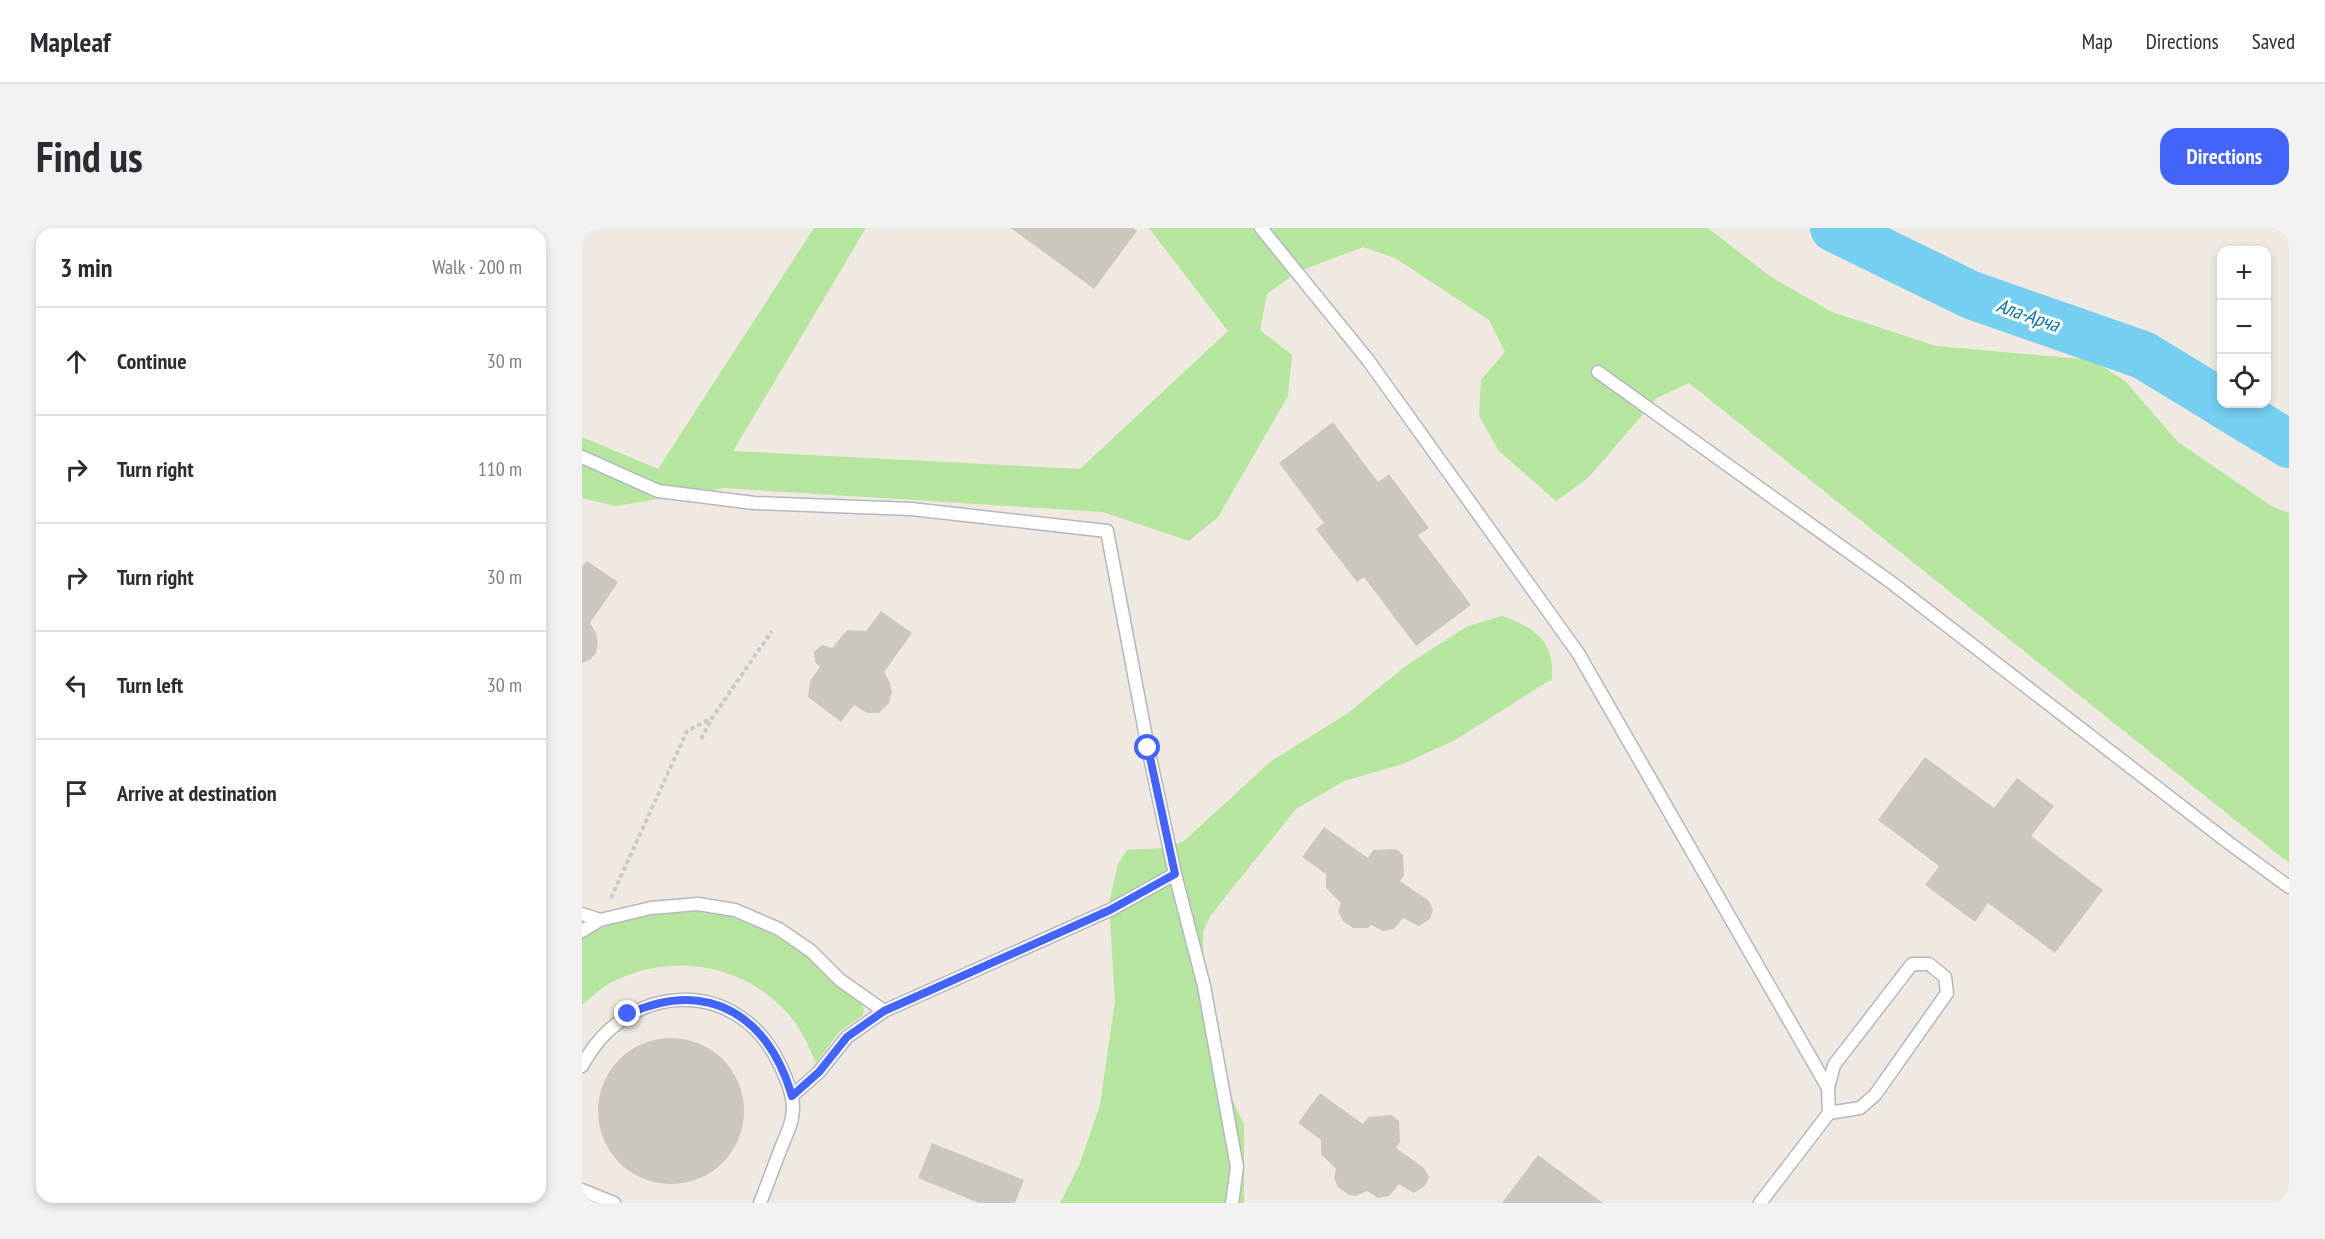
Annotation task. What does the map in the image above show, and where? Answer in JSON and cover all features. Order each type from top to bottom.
[{"type":"lane","points":[[1261,228],[1368,360],[1578,653],[1828,1088]]},
{"type":"lane","points":[[1598,372],[1892,583],[2289,887]]},
{"type":"lane","points":[[582,457],[658,491],[754,503],[911,509],[1107,531],[1148,748],[1175,874],[1204,986],[1237,1167],[1232,1203]]},
{"type":"lane","points":[[792,1096],[819,1072],[847,1037],[884,1011],[1110,910],[1175,874]]},
{"type":"lane","points":[[582,931],[600,920],[651,908],[699,904],[735,910],[779,929],[811,951],[840,980],[884,1011]]},
{"type":"lane","points":[[582,914],[600,920]]},
{"type":"lane","points":[[1760,1203],[1829,1113],[1828,1088],[1834,1065],[1912,964],[1929,964],[1945,977],[1947,993],[1875,1095],[1860,1108],[1829,1113]]},
{"type":"lane","points":[[582,1066],[591,1049],[611,1027],[628,1014],[648,1005],[690,1000],[729,1010],[749,1022],[767,1041],[776,1056],[792,1096],[792,1117],[760,1203]]},
{"type":"lane","points":[[582,1190],[614,1203]]},
{"type":"path","points":[[700,739],[711,718],[772,631]]},
{"type":"path","points":[[600,920],[687,731],[711,718]]},
{"type":"green space","points":[[814,228],[866,228],[733,451],[1080,469],[1228,331],[1149,228],[1708,228],[1771,277],[1832,312],[1936,346],[2092,360],[2125,381],[2178,442],[2273,507],[2289,513],[2289,863],[1689,383],[1657,398],[1588,478],[1556,501],[1499,451],[1479,416],[1481,380],[1505,352],[1489,320],[1395,258],[1363,247],[1297,272],[1267,294],[1260,330],[1292,355],[1288,396],[1218,517],[1189,541],[1103,512],[724,488],[616,506],[582,498],[582,437],[658,469]]},
{"type":"green space","points":[[1502,616],[1524,625],[1541,638],[1550,655],[1552,679],[1455,740],[1403,764],[1344,781],[1296,809],[1210,916],[1203,932],[1204,992],[1227,1088],[1244,1124],[1244,1203],[1060,1203],[1080,1163],[1100,1105],[1115,1001],[1109,904],[1118,864],[1127,850],[1167,848],[1184,841],[1270,762],[1348,713],[1407,665],[1468,626]]},
{"type":"green space","points":[[697,911],[731,917],[775,935],[805,954],[831,982],[861,1004],[864,1009],[863,1015],[839,1032],[816,1063],[805,1039],[790,1016],[771,998],[728,973],[679,966],[654,968],[630,974],[604,987],[582,1005],[582,938],[608,925],[649,916]]},
{"type":"building","points":[[1011,228],[1133,228],[1137,231],[1094,289]]},
{"type":"building","points":[[1333,422],[1378,482],[1389,474],[1429,528],[1418,535],[1471,605],[1416,646],[1364,577],[1357,582],[1316,529],[1324,523],[1279,463]]},
{"type":"building","points":[[587,561],[618,582],[590,623],[598,642],[596,653],[591,659],[582,663],[582,567]]},
{"type":"building","points":[[881,611],[912,633],[884,672],[892,692],[889,703],[879,713],[867,713],[854,705],[841,722],[808,697],[810,681],[820,667],[815,662],[814,652],[822,645],[832,648],[847,630],[866,631]]},
{"type":"building","points":[[1925,757],[1994,808],[2017,778],[2054,806],[2031,836],[2103,890],[2055,953],[1988,903],[1975,922],[1925,885],[1939,866],[1878,820]]},
{"type":"building","points":[[1324,827],[1368,858],[1373,850],[1396,849],[1403,855],[1404,875],[1400,881],[1429,901],[1433,910],[1430,919],[1419,926],[1403,918],[1394,929],[1383,931],[1371,925],[1368,928],[1353,928],[1343,921],[1338,911],[1341,903],[1326,888],[1326,874],[1302,857]]},
{"type":"building","points":[[671,1038],[699,1043],[723,1059],[739,1083],[744,1111],[739,1139],[723,1163],[699,1179],[671,1184],[643,1179],[619,1163],[603,1139],[598,1111],[603,1083],[619,1059],[643,1043]]},
{"type":"building","points":[[1320,1093],[1363,1124],[1368,1117],[1391,1115],[1399,1121],[1400,1141],[1396,1148],[1424,1168],[1429,1177],[1425,1186],[1414,1193],[1399,1184],[1389,1196],[1378,1198],[1367,1191],[1356,1196],[1349,1195],[1338,1187],[1334,1178],[1336,1169],[1321,1154],[1321,1140],[1298,1123]]},
{"type":"building","points":[[932,1143],[1024,1180],[1015,1203],[979,1203],[918,1178]]},
{"type":"building","points":[[1538,1155],[1603,1203],[1502,1203]]},
{"type":"waterway","name":"Ала-Арча","points":[[1834,228],[1971,295],[2143,355],[2217,400]]},
{"type":"waterway","name":"Ала-Арча","points":[[2230,408],[2289,444]]},
{"type":"route","points":[[628,1014],[648,1005],[690,1000],[729,1010],[749,1022],[767,1041],[786,1078],[792,1096],[819,1072],[847,1037],[884,1011],[1110,910],[1175,874],[1148,748]]}]
